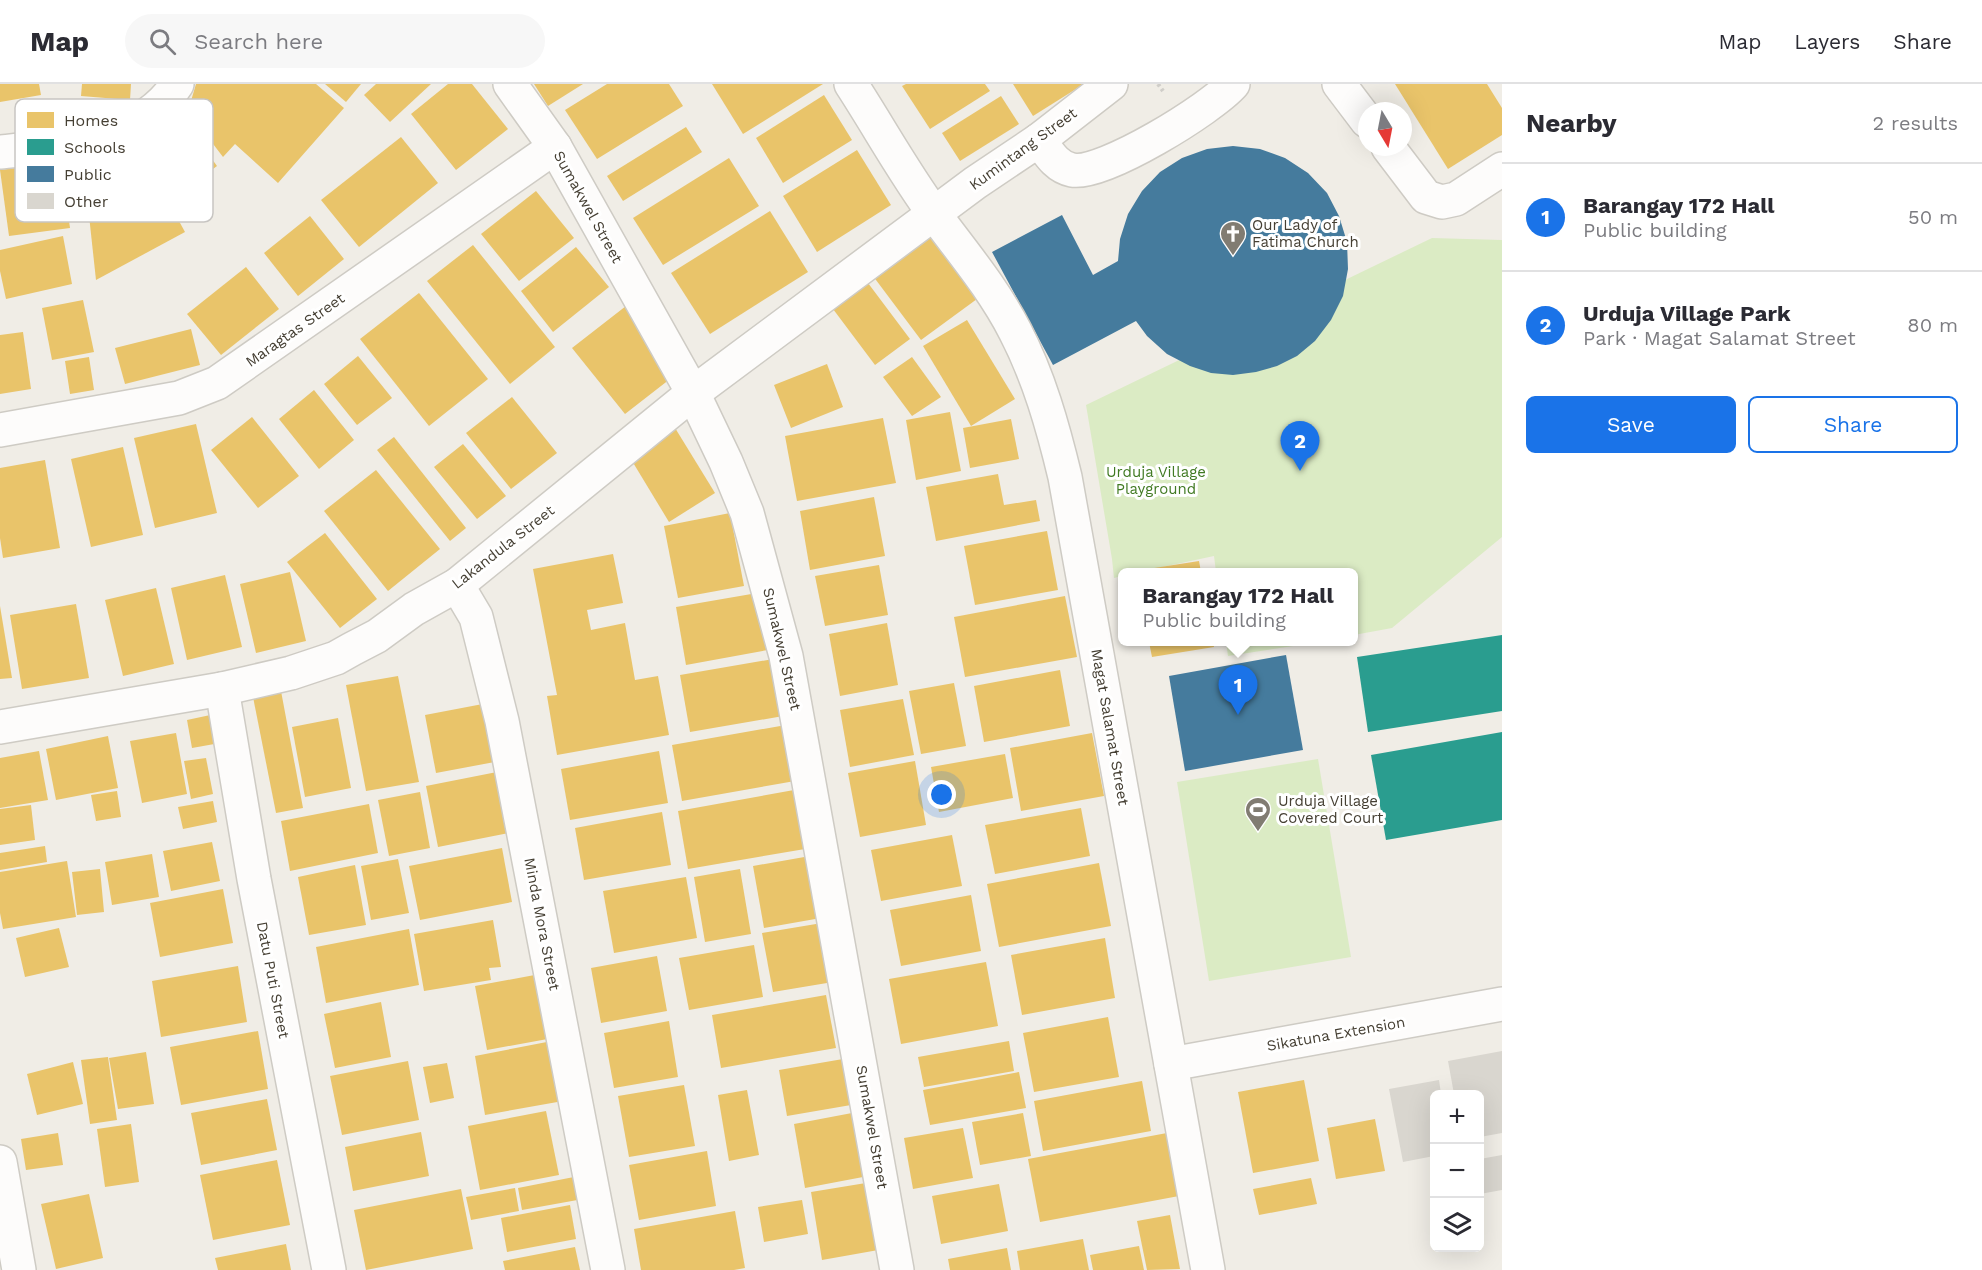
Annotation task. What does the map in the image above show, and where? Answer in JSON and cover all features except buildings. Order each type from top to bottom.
[{"type":"street","points":[[167,99],[177,84]]},
{"type":"street","name":"Sumakwel Street","points":[[510,84],[555,147],[693,393],[747,513],[786,656],[897,1270]]},
{"type":"street","name":"Magat Salamat Street","points":[[851,84],[933,213],[995,296],[1016,333],[1053,427],[1065,477],[1208,1270]]},
{"type":"street","name":"Kumintang Street","points":[[933,213],[1039,140],[1111,84]]},
{"type":"street","points":[[1039,140],[1060,166],[1074,171],[1104,165],[1185,121],[1226,93],[1233,84]]},
{"type":"street","points":[[1339,84],[1358,109]]},
{"type":"street","name":"Maragtas Street","points":[[0,430],[179,398],[217,383],[555,147]]},
{"type":"street","points":[[0,152],[15,150]]},
{"type":"street","points":[[1395,156],[1426,197],[1442,202],[1456,200],[1502,169]]},
{"type":"street","name":"Lakandula Street","points":[[0,727],[222,689],[291,673],[336,658],[377,636],[414,609],[457,585],[693,393],[933,213]]},
{"type":"street","name":"Minda Mora Street","points":[[457,585],[476,617],[502,721],[608,1270]]},
{"type":"street","name":"Datu Puti Street","points":[[222,689],[254,879],[329,1270]]},
{"type":"street","name":"Sikatuna Extension","points":[[1171,1064],[1502,1004]]},
{"type":"street","points":[[0,1162],[18,1270]]},
{"type":"green space","name":"Urduja Village Playground","points":[[1432,238],[1502,240],[1502,537],[1392,628],[1358,634],[1358,568],[1216,568],[1214,556],[1158,568],[1118,568],[1118,577],[1114,578],[1086,405]]},
{"type":"green space","points":[[1227,646],[1294,646],[1228,656]]},
{"type":"green space","name":"Urduja Village Covered Court","points":[[1318,759],[1351,957],[1209,981],[1177,782]]},
{"type":"place","name":"Our Lady of Fatima Church","points":[[1233,257]]},
{"type":"place","name":"Urduja Village Park","points":[[1300,471]]},
{"type":"place","name":"Barangay 172 Hall","points":[[1238,715]]},
{"type":"place","name":"Urduja Village Covered Court","points":[[1258,833]]}]
